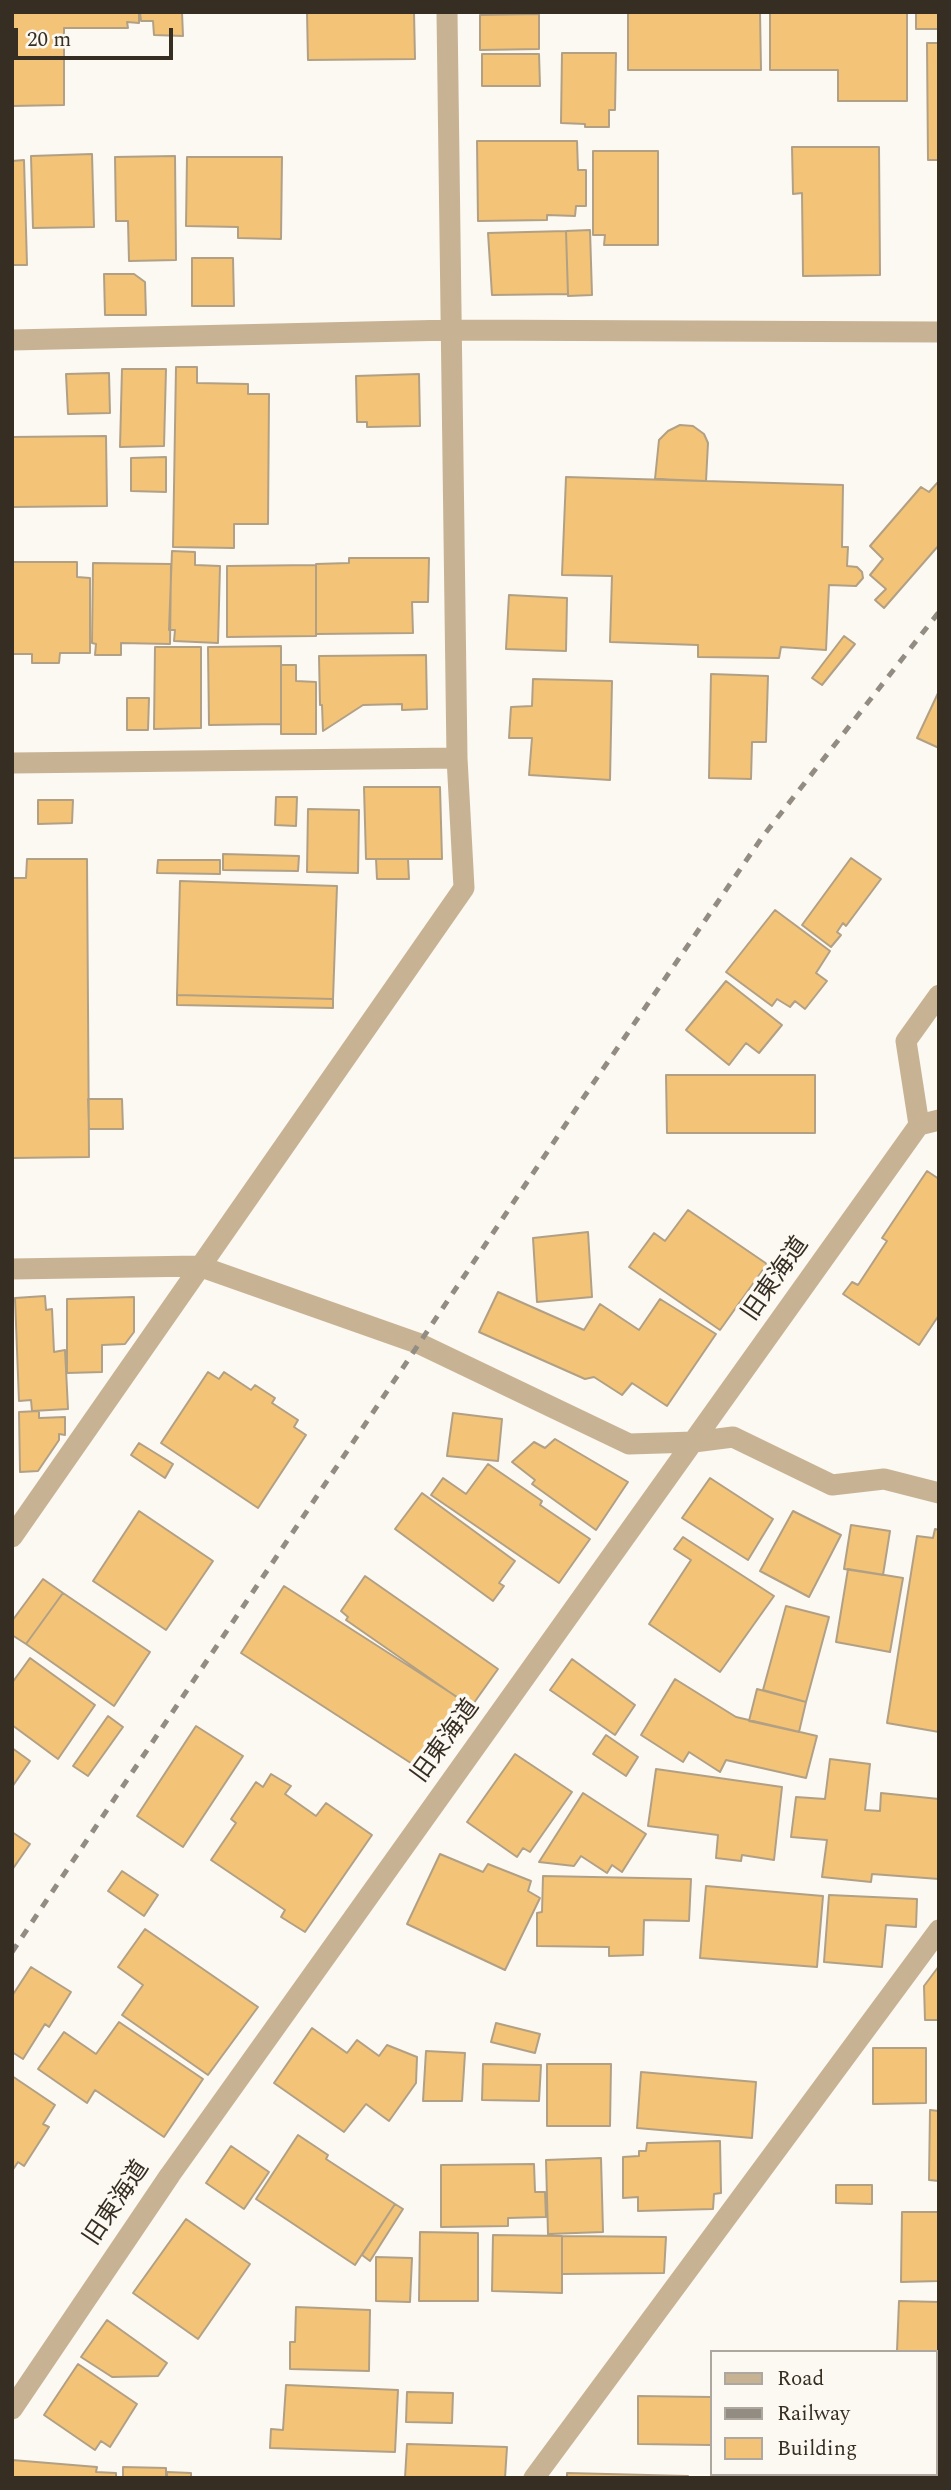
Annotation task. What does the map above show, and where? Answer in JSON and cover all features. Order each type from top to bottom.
[{"type":"street","points":[[12,1537],[464,888],[457,758],[447,12]]},
{"type":"street","points":[[12,340],[452,330],[939,332]]},
{"type":"street","points":[[12,764],[457,758]]},
{"type":"street","points":[[929,1122],[906,1041],[939,995]]},
{"type":"street","name":"旧東海道","points":[[12,2409],[170,2175],[694,1442],[929,1122]]},
{"type":"street","points":[[12,1269],[199,1266],[421,1344],[629,1444],[694,1442],[733,1437],[832,1485],[884,1479],[939,1493]]},
{"type":"street","points":[[534,2478],[939,1930]]},
{"type":"building","points":[[12,12],[139,12],[139,23],[127,22],[128,28],[64,28],[64,105],[12,106]]},
{"type":"building","points":[[140,12],[182,12],[183,36],[154,35],[153,21],[141,21]]},
{"type":"building","points":[[307,12],[414,12],[415,59],[308,60]]},
{"type":"building","points":[[628,12],[760,12],[761,70],[628,70]]},
{"type":"building","points":[[770,12],[907,12],[907,101],[838,101],[838,70],[770,70]]},
{"type":"building","points":[[916,12],[939,12],[939,29],[916,29]]},
{"type":"building","points":[[539,14],[539,49],[480,50],[480,15]]},
{"type":"building","points":[[927,43],[939,43],[939,160],[928,160]]},
{"type":"building","points":[[562,53],[616,53],[615,110],[609,110],[609,127],[561,123]]},
{"type":"building","points":[[482,54],[539,54],[540,86],[482,86]]},
{"type":"building","points":[[477,141],[577,141],[578,170],[586,170],[586,206],[576,206],[575,216],[547,215],[547,220],[478,221]]},
{"type":"building","points":[[792,147],[879,147],[880,275],[803,276],[802,193],[793,194]]},
{"type":"building","points":[[593,151],[658,151],[658,245],[604,245],[605,235],[593,235]]},
{"type":"building","points":[[92,154],[94,227],[33,228],[31,156]]},
{"type":"building","points":[[175,156],[176,260],[129,261],[128,221],[116,221],[115,157]]},
{"type":"building","points":[[187,157],[282,157],[281,239],[238,238],[238,227],[186,226]]},
{"type":"building","points":[[24,160],[27,265],[12,265],[12,161]]},
{"type":"building","points":[[590,230],[592,295],[568,296],[566,231]]},
{"type":"building","points":[[566,231],[568,294],[492,295],[488,233]]},
{"type":"building","points":[[192,258],[233,258],[234,306],[192,306]]},
{"type":"building","points":[[104,274],[134,274],[145,282],[146,315],[105,315]]},
{"type":"building","points":[[176,367],[197,367],[197,383],[248,384],[248,394],[269,394],[268,524],[234,524],[234,548],[173,547]]},
{"type":"building","points":[[122,369],[166,369],[164,446],[120,447]]},
{"type":"building","points":[[109,373],[110,413],[68,414],[66,374]]},
{"type":"building","points":[[419,374],[420,426],[367,427],[367,422],[357,422],[356,376]]},
{"type":"building","points":[[680,425],[693,426],[704,434],[708,443],[706,481],[655,479],[659,440]]},
{"type":"building","points":[[106,436],[107,506],[12,507],[12,437]]},
{"type":"building","points":[[166,457],[166,492],[131,491],[131,458]]},
{"type":"building","points":[[566,477],[843,485],[842,547],[848,547],[847,566],[857,567],[863,578],[856,586],[829,585],[826,650],[781,647],[779,658],[698,657],[698,645],[610,642],[612,576],[562,575]]},
{"type":"building","points":[[939,481],[939,545],[884,608],[875,600],[886,589],[870,575],[883,559],[870,546],[921,487],[929,492]]},
{"type":"building","points":[[172,551],[195,552],[195,565],[220,566],[218,643],[174,641],[175,630],[169,630]]},
{"type":"building","points":[[349,558],[429,558],[428,602],[412,602],[413,633],[316,634],[316,564],[349,563]]},
{"type":"building","points":[[12,562],[77,562],[77,577],[90,578],[90,653],[60,653],[59,663],[32,663],[32,654],[12,654]]},
{"type":"building","points":[[93,563],[171,564],[170,644],[121,643],[121,655],[95,655],[96,644],[92,643]]},
{"type":"building","points":[[316,565],[316,636],[227,637],[227,566]]},
{"type":"building","points":[[509,595],[567,598],[566,651],[506,649]]},
{"type":"building","points":[[844,636],[855,644],[822,685],[812,678]]},
{"type":"building","points":[[281,646],[281,724],[209,725],[208,647]]},
{"type":"building","points":[[155,647],[201,647],[201,728],[154,729]]},
{"type":"building","points":[[426,655],[427,709],[402,710],[402,704],[363,705],[323,731],[319,656]]},
{"type":"building","points":[[281,665],[296,665],[296,681],[316,682],[316,734],[281,734]]},
{"type":"building","points":[[711,674],[768,676],[766,742],[752,742],[751,779],[709,778]]},
{"type":"building","points":[[533,679],[612,681],[610,780],[529,775],[532,738],[509,738],[511,707],[532,706]]},
{"type":"building","points":[[939,691],[939,748],[917,738]]},
{"type":"building","points":[[127,698],[149,698],[148,730],[127,730]]},
{"type":"building","points":[[364,787],[440,787],[442,859],[366,859]]},
{"type":"building","points":[[276,797],[297,797],[296,826],[275,825]]},
{"type":"building","points":[[38,800],[73,800],[72,823],[38,824]]},
{"type":"building","points":[[308,809],[359,810],[358,873],[307,872]]},
{"type":"building","points":[[223,854],[299,856],[298,871],[223,870]]},
{"type":"building","points":[[851,858],[881,879],[846,926],[843,923],[837,932],[841,935],[831,947],[802,925]]},
{"type":"building","points":[[27,859],[87,859],[89,1157],[12,1158],[12,878],[26,878]]},
{"type":"building","points":[[376,859],[408,859],[409,879],[377,879]]},
{"type":"building","points":[[158,860],[220,860],[220,874],[157,873]]},
{"type":"building","points":[[180,881],[337,886],[333,999],[177,995]]},
{"type":"building","points":[[775,910],[830,951],[816,973],[827,981],[805,1009],[795,1001],[790,1007],[777,999],[772,1006],[726,972]]},
{"type":"building","points":[[726,981],[782,1025],[759,1053],[746,1043],[729,1065],[686,1030]]},
{"type":"building","points":[[177,995],[333,999],[333,1008],[177,1005]]},
{"type":"building","points":[[666,1075],[815,1075],[815,1133],[667,1133]]},
{"type":"building","points":[[88,1099],[122,1099],[123,1129],[89,1129]]},
{"type":"building","points":[[927,1171],[939,1179],[939,1315],[919,1345],[843,1294],[852,1282],[858,1285],[887,1241],[882,1238]]},
{"type":"building","points":[[688,1210],[767,1264],[720,1330],[629,1267],[654,1233],[665,1241]]},
{"type":"building","points":[[588,1232],[592,1297],[537,1302],[533,1238]]},
{"type":"building","points":[[498,1292],[584,1330],[600,1304],[639,1330],[660,1299],[716,1334],[667,1406],[632,1383],[622,1395],[594,1377],[585,1379],[479,1332]]},
{"type":"building","points":[[45,1296],[46,1310],[52,1309],[54,1352],[65,1350],[68,1409],[32,1411],[31,1400],[19,1401],[15,1298]]},
{"type":"building","points":[[134,1297],[134,1332],[125,1344],[102,1345],[102,1372],[67,1373],[67,1299]]},
{"type":"building","points":[[208,1372],[219,1379],[224,1372],[251,1390],[255,1385],[275,1398],[272,1403],[298,1420],[294,1427],[306,1435],[258,1508],[161,1443]]},
{"type":"building","points":[[39,1411],[39,1418],[65,1417],[65,1435],[59,1434],[59,1440],[38,1471],[20,1472],[19,1412]]},
{"type":"building","points":[[453,1413],[502,1419],[498,1461],[447,1456]]},
{"type":"building","points":[[555,1439],[628,1482],[596,1530],[532,1484],[535,1480],[512,1462],[534,1442],[545,1448]]},
{"type":"building","points":[[139,1443],[173,1464],[165,1478],[131,1455]]},
{"type":"building","points":[[488,1464],[542,1501],[540,1505],[590,1539],[559,1583],[431,1495],[443,1478],[466,1494]]},
{"type":"building","points":[[710,1478],[773,1519],[748,1560],[682,1518]]},
{"type":"building","points":[[422,1493],[515,1561],[499,1583],[504,1586],[493,1601],[395,1529]]},
{"type":"building","points":[[139,1511],[213,1561],[166,1630],[93,1581]]},
{"type":"building","points":[[793,1511],[841,1535],[809,1597],[760,1571]]},
{"type":"building","points":[[851,1525],[890,1531],[883,1575],[844,1569]]},
{"type":"building","points":[[935,1529],[939,1530],[939,1732],[887,1723],[917,1536],[933,1538]]},
{"type":"building","points":[[683,1537],[774,1596],[720,1672],[649,1624],[691,1560],[674,1549]]},
{"type":"building","points":[[848,1569],[903,1578],[890,1652],[836,1642]]},
{"type":"building","points":[[365,1576],[498,1669],[471,1707],[346,1620],[348,1617],[341,1611]]},
{"type":"building","points":[[43,1579],[63,1593],[26,1644],[12,1635],[12,1621]]},
{"type":"building","points":[[284,1586],[465,1702],[420,1769],[241,1653]]},
{"type":"building","points":[[63,1593],[150,1652],[114,1706],[26,1644]]},
{"type":"building","points":[[786,1606],[829,1617],[806,1702],[763,1690]]},
{"type":"building","points":[[30,1658],[95,1705],[58,1759],[12,1725],[12,1683]]},
{"type":"building","points":[[572,1659],[635,1705],[615,1735],[550,1690]]},
{"type":"building","points":[[675,1679],[736,1717],[817,1736],[806,1778],[726,1760],[720,1772],[689,1752],[683,1762],[641,1735]]},
{"type":"building","points":[[757,1689],[806,1702],[799,1732],[749,1721]]},
{"type":"building","points":[[108,1716],[123,1727],[88,1776],[73,1766]]},
{"type":"building","points":[[196,1726],[243,1756],[183,1847],[137,1816]]},
{"type":"building","points":[[606,1735],[638,1757],[626,1776],[593,1754]]},
{"type":"building","points":[[12,1748],[30,1761],[12,1787]]},
{"type":"building","points":[[515,1754],[572,1792],[530,1852],[523,1848],[517,1857],[467,1822]]},
{"type":"building","points":[[830,1759],[870,1764],[865,1810],[880,1811],[881,1793],[939,1799],[939,1879],[872,1874],[871,1882],[822,1877],[827,1840],[791,1837],[796,1797],[825,1799]]},
{"type":"building","points":[[656,1769],[782,1787],[774,1860],[742,1855],[741,1861],[716,1858],[718,1835],[648,1826]]},
{"type":"building","points":[[271,1774],[291,1786],[285,1794],[316,1816],[326,1803],[372,1835],[305,1932],[281,1917],[285,1910],[211,1860],[236,1823],[231,1819],[256,1782],[263,1787]]},
{"type":"building","points":[[583,1793],[646,1834],[622,1872],[612,1865],[607,1873],[581,1856],[574,1866],[539,1862]]},
{"type":"building","points":[[12,1832],[30,1844],[12,1870]]},
{"type":"building","points":[[440,1854],[483,1872],[488,1864],[531,1881],[528,1891],[540,1898],[505,1970],[407,1924]]},
{"type":"building","points":[[122,1871],[158,1895],[144,1916],[108,1891]]},
{"type":"building","points":[[543,1876],[691,1879],[689,1921],[644,1920],[643,1955],[609,1956],[609,1947],[537,1946],[537,1913],[542,1912]]},
{"type":"building","points":[[706,1886],[823,1896],[817,1967],[700,1958]]},
{"type":"building","points":[[829,1895],[917,1899],[916,1927],[886,1925],[882,1967],[824,1962]]},
{"type":"building","points":[[145,1929],[258,2007],[208,2075],[122,2015],[143,1985],[118,1967]]},
{"type":"building","points":[[939,1966],[939,2020],[925,2020],[924,1986]]},
{"type":"building","points":[[31,1967],[71,1992],[49,2027],[45,2024],[23,2059],[12,2052],[12,1996]]},
{"type":"building","points":[[119,2022],[203,2079],[164,2137],[95,2090],[87,2103],[38,2069],[64,2032],[96,2054]]},
{"type":"building","points":[[496,2023],[540,2034],[535,2053],[491,2042]]},
{"type":"building","points":[[312,2028],[347,2053],[357,2040],[379,2056],[387,2045],[417,2057],[416,2083],[389,2121],[366,2104],[344,2132],[274,2083]]},
{"type":"building","points":[[873,2048],[926,2048],[926,2103],[873,2104]]},
{"type":"building","points":[[426,2051],[465,2053],[462,2101],[423,2101]]},
{"type":"building","points":[[483,2064],[541,2065],[539,2101],[482,2100]]},
{"type":"building","points":[[547,2064],[611,2064],[610,2126],[547,2126]]},
{"type":"building","points":[[641,2072],[756,2082],[752,2138],[637,2128]]},
{"type":"building","points":[[12,2076],[55,2105],[43,2124],[49,2127],[24,2166],[18,2162],[12,2171]]},
{"type":"building","points":[[930,2110],[939,2111],[939,2181],[929,2180]]},
{"type":"building","points":[[298,2135],[328,2155],[326,2159],[395,2204],[355,2265],[256,2199]]},
{"type":"building","points":[[720,2141],[721,2193],[714,2194],[713,2209],[638,2211],[638,2197],[623,2198],[623,2157],[639,2156],[639,2151],[646,2151],[647,2143]]},
{"type":"building","points":[[231,2146],[269,2172],[244,2209],[206,2183]]},
{"type":"building","points":[[601,2158],[603,2232],[548,2234],[546,2160]]},
{"type":"building","points":[[534,2164],[535,2192],[545,2192],[546,2217],[508,2218],[508,2226],[441,2227],[441,2165]]},
{"type":"building","points":[[836,2185],[872,2185],[872,2204],[836,2203]]},
{"type":"building","points":[[395,2204],[403,2209],[370,2261],[362,2255]]},
{"type":"building","points":[[902,2212],[939,2212],[939,2281],[901,2282]]},
{"type":"building","points":[[186,2219],[250,2264],[198,2339],[133,2293]]},
{"type":"building","points":[[420,2232],[478,2233],[478,2301],[419,2301]]},
{"type":"building","points":[[493,2235],[562,2236],[562,2293],[492,2291]]},
{"type":"building","points":[[562,2236],[666,2237],[664,2273],[562,2274]]},
{"type":"building","points":[[376,2257],[412,2258],[410,2302],[376,2301]]},
{"type":"building","points":[[899,2301],[939,2302],[939,2352],[897,2350]]},
{"type":"building","points":[[296,2307],[370,2310],[369,2371],[290,2369],[290,2342],[295,2342]]},
{"type":"building","points":[[107,2320],[167,2363],[158,2376],[112,2377],[81,2357]]},
{"type":"building","points":[[78,2364],[137,2404],[110,2447],[101,2441],[95,2450],[44,2415]]},
{"type":"building","points":[[937,2384],[939,2384],[937,2439]]},
{"type":"building","points":[[286,2385],[398,2390],[395,2452],[270,2448],[271,2429],[283,2430]]},
{"type":"building","points":[[407,2392],[453,2393],[452,2423],[406,2422]]},
{"type":"building","points":[[638,2396],[710,2397],[710,2445],[638,2444]]},
{"type":"building","points":[[407,2444],[507,2447],[505,2478],[405,2478]]},
{"type":"building","points":[[12,2460],[97,2467],[96,2472],[116,2473],[116,2478],[12,2478]]},
{"type":"building","points":[[123,2467],[166,2468],[166,2478],[123,2478]]},
{"type":"building","points":[[167,2472],[191,2473],[191,2478],[167,2478]]},
{"type":"building","points":[[567,2473],[688,2476],[688,2478],[567,2478]]},
{"type":"railway","points":[[12,1952],[592,1085],[763,836],[939,612]]}]
